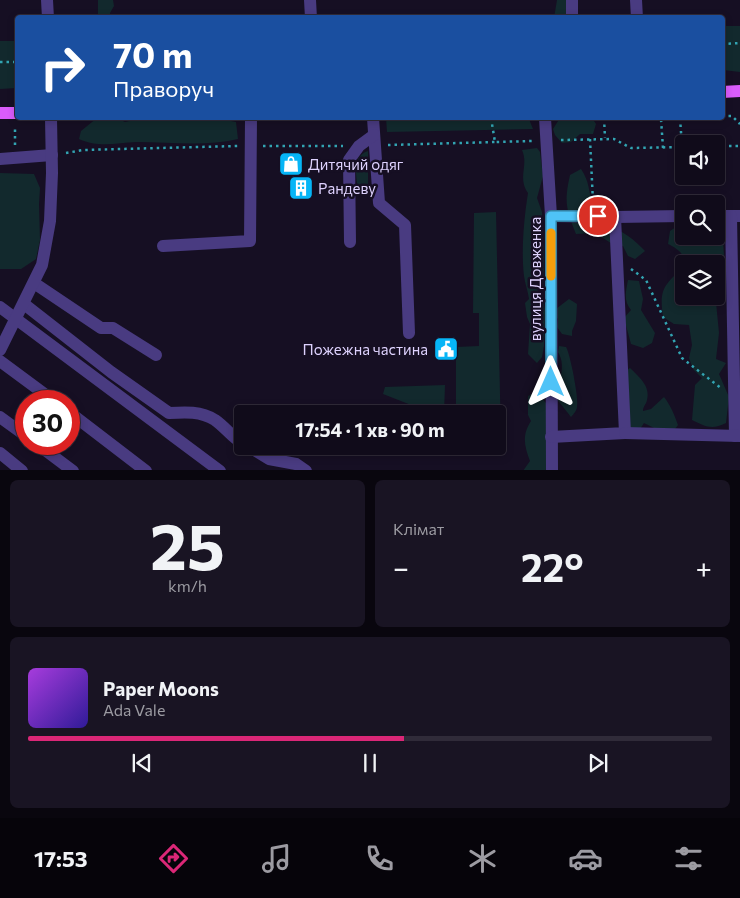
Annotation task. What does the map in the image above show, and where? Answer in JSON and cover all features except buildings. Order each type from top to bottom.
[{"type":"main road","points":[[725,92],[740,91]]},
{"type":"main road","points":[[0,113],[15,113]]},
{"type":"street","points":[[47,0],[48,15]]},
{"type":"street","points":[[310,0],[311,15]]},
{"type":"street","points":[[572,0],[572,15]]},
{"type":"street","points":[[636,0],[636,15]]},
{"type":"street","points":[[0,350],[42,264],[50,221],[51,120]]},
{"type":"street","points":[[163,246],[250,241],[251,120]]},
{"type":"street","points":[[373,120],[379,203],[405,225],[409,333]]},
{"type":"street","name":"вулиця Довженка","points":[[545,120],[551,216],[552,470]]},
{"type":"street","points":[[350,242],[349,160],[359,146],[374,135]]},
{"type":"street","points":[[0,159],[52,155]]},
{"type":"street","points":[[551,216],[675,216]]},
{"type":"street","points":[[551,437],[625,433],[738,436],[734,399],[735,216]]},
{"type":"street","points":[[615,217],[625,433]]},
{"type":"street","points":[[34,283],[101,328],[113,328],[156,355]]},
{"type":"street","points":[[24,304],[111,372],[169,413],[191,412],[215,420],[234,438]]},
{"type":"street","points":[[0,306],[220,470]]},
{"type":"street","points":[[0,361],[39,390]]},
{"type":"street","points":[[0,417],[15,428]]},
{"type":"street","points":[[80,420],[146,470]]},
{"type":"street","points":[[0,453],[22,470]]},
{"type":"street","points":[[52,455],[73,470]]},
{"type":"street","points":[[263,455],[269,459],[296,464],[306,470]]},
{"type":"path","points":[[725,44],[740,44]]},
{"type":"path","points":[[0,62],[15,62]]},
{"type":"path","points":[[725,116],[732,116],[740,124]]},
{"type":"path","points":[[490,120],[495,142],[533,141]]},
{"type":"path","points":[[604,120],[605,139]]},
{"type":"path","points":[[661,120],[662,148]]},
{"type":"path","points":[[680,120],[682,135]]},
{"type":"path","points":[[14,158],[15,126]]},
{"type":"path","points":[[590,139],[593,202],[598,216]]},
{"type":"path","points":[[562,140],[614,139],[631,148],[675,147]]},
{"type":"path","points":[[52,155],[84,150],[232,146]]},
{"type":"path","points":[[725,146],[740,146]]},
{"type":"path","points":[[617,258],[646,280],[682,358],[734,399]]},
{"type":"green space","points":[[98,0],[113,0],[114,6],[110,15],[98,15]]},
{"type":"green space","points":[[557,0],[570,0],[566,15],[554,15]]},
{"type":"green space","points":[[725,26],[740,26],[740,72],[725,70]]},
{"type":"green space","points":[[0,41],[15,41],[15,88],[0,89]]},
{"type":"green space","points":[[95,120],[121,120],[125,122],[134,120],[226,120],[236,122],[238,139],[213,143],[137,142],[108,144],[86,142],[79,139],[81,131]]},
{"type":"green space","points":[[386,120],[529,120],[533,129],[387,132]]},
{"type":"green space","points":[[559,120],[593,120],[596,124],[593,134],[580,134],[571,142],[562,143],[555,135],[553,129]]},
{"type":"green space","points":[[537,148],[540,152],[543,176],[537,198],[542,212],[543,299],[545,311],[544,346],[542,357],[537,363],[528,354],[530,324],[525,303],[529,299],[524,276],[523,256],[524,224],[528,193],[523,182],[524,156],[522,150]]},
{"type":"green space","points":[[368,151],[368,185],[358,189],[357,162],[363,153]]},
{"type":"green space","points":[[581,169],[594,207],[606,226],[627,235],[645,251],[635,259],[628,256],[623,246],[614,245],[595,233],[576,234],[568,211],[567,192],[570,175]]},
{"type":"green space","points":[[0,173],[34,174],[40,188],[40,240],[36,259],[21,269],[0,269]]},
{"type":"green space","points":[[496,212],[500,405],[456,405],[456,347],[479,346],[479,313],[473,313],[474,213]]},
{"type":"green space","points":[[675,228],[675,245],[723,245],[724,255],[682,255],[668,244],[670,231]]},
{"type":"green space","points":[[675,275],[675,305],[716,305],[719,333],[716,359],[726,363],[719,374],[729,397],[726,423],[713,427],[705,426],[692,420],[695,385],[702,378],[693,369],[689,358],[692,345],[689,325],[674,324],[663,317],[662,300],[664,288]]},
{"type":"green space","points":[[628,280],[639,281],[643,299],[641,310],[655,333],[652,343],[643,348],[631,344],[624,318],[631,310],[626,299]]},
{"type":"green space","points":[[569,299],[577,304],[576,321],[572,336],[562,334],[557,327],[558,319],[552,312]]},
{"type":"green space","points":[[559,346],[566,347],[572,367],[577,407],[571,417],[556,398],[562,369],[561,358],[558,352]]},
{"type":"green space","points":[[630,368],[640,378],[647,390],[648,395],[643,411],[651,409],[664,397],[678,425],[675,429],[654,428],[644,423],[640,429],[629,428],[620,375]]},
{"type":"green space","points":[[445,385],[444,405],[411,405],[383,394],[385,387]]},
{"type":"green space","points":[[536,392],[546,403],[549,470],[524,470],[530,461],[525,440],[526,431],[531,421],[528,415],[528,396]]},
{"type":"slow traffic","points":[[551,233],[551,276]]},
{"type":"place","name":"Дитячий одяг","points":[[291,164]]},
{"type":"place","name":"Рандеву","points":[[301,188]]},
{"type":"place","name":"Пожежна частина","points":[[446,349]]},
{"type":"route","points":[[551,382],[551,216],[598,216]]}]
